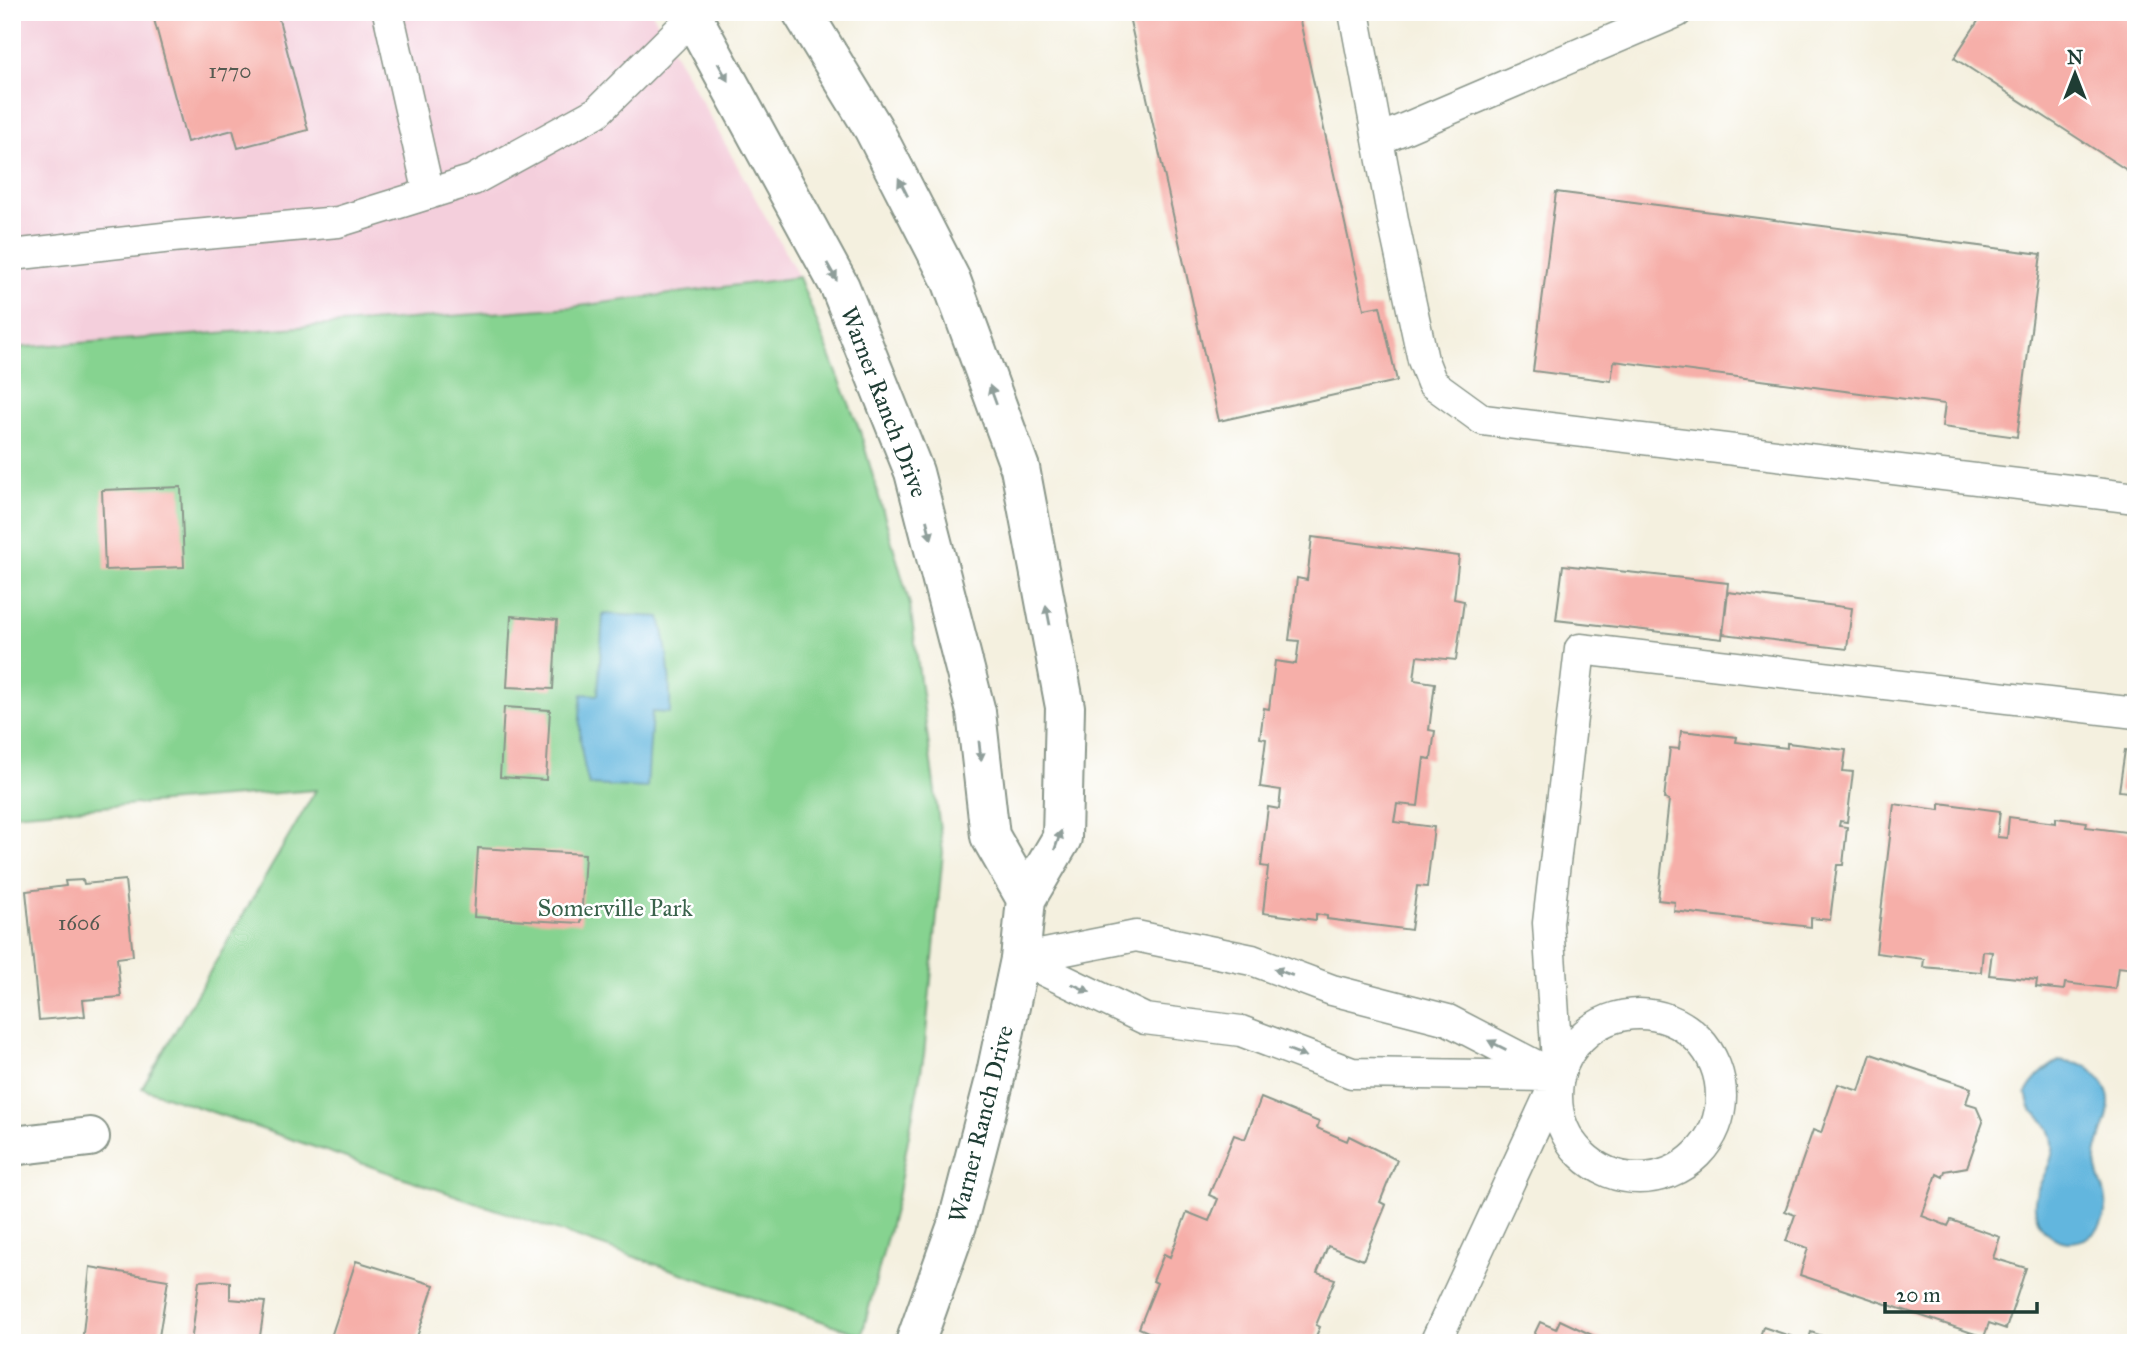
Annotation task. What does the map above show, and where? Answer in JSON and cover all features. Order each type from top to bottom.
[{"type":"street","name":"Warner Ranch Drive","points":[[802,12],[873,128],[951,280],[1020,468],[1065,707],[1062,838],[1026,899],[1020,959],[993,1083],[957,1225],[915,1343]]},
{"type":"street","name":"Warner Ranch Drive","points":[[694,14],[841,287],[914,472],[976,712],[990,836],[1026,899]]},
{"type":"street","points":[[12,1146],[90,1137]]},
{"type":"lane","points":[[388,12],[429,194]]},
{"type":"lane","points":[[1354,12],[1394,225],[1423,359],[1432,383],[1483,420],[2136,498]]},
{"type":"lane","points":[[1378,140],[1676,12]]},
{"type":"lane","points":[[12,255],[338,222],[473,180],[597,112],[694,14]]},
{"type":"lane","points":[[1435,1343],[1558,1077],[1578,1039],[1615,1016],[1658,1014],[1696,1034],[1720,1071],[1721,1114],[1701,1152],[1682,1164],[1664,1175],[1620,1177],[1583,1157],[1559,1120],[1558,1077],[1548,923],[1580,649],[2136,713]]},
{"type":"lane","points":[[1020,959],[1136,936],[1252,960],[1332,990],[1448,1020],[1558,1077]]},
{"type":"lane","points":[[1020,959],[1145,1018],[1241,1031],[1352,1073],[1558,1077]]},
{"type":"shaded area","points":[[12,12],[652,12],[799,277],[572,307],[12,348]]},
{"type":"green space","name":"Somerville Park","points":[[799,277],[860,431],[910,605],[943,852],[924,1055],[897,1198],[862,1335],[142,1088],[316,790],[12,814],[12,348],[572,307]]},
{"type":"water","points":[[603,614],[660,617],[668,665],[670,713],[652,712],[647,788],[589,785],[586,774],[580,740],[580,706],[582,694],[598,695]]},
{"type":"water","points":[[2059,1061],[2088,1067],[2103,1084],[2109,1101],[2096,1157],[2097,1171],[2106,1199],[2105,1214],[2093,1234],[2074,1242],[2053,1237],[2038,1220],[2035,1211],[2036,1194],[2050,1163],[2053,1143],[2045,1122],[2030,1107],[2026,1093],[2040,1074]]},
{"type":"building","points":[[152,12],[277,12],[308,130],[238,148],[233,130],[187,142]]},
{"type":"building","points":[[1128,12],[1298,12],[1364,309],[1380,306],[1397,381],[1219,421]]},
{"type":"building","points":[[1984,12],[2136,12],[2136,176],[1954,58]]},
{"type":"building","points":[[1556,192],[2041,254],[2017,437],[1942,427],[1945,404],[1614,361],[1611,381],[1533,371]]},
{"type":"building","points":[[181,487],[184,567],[105,570],[102,490]]},
{"type":"building","points":[[1312,537],[1459,556],[1454,599],[1464,601],[1456,660],[1417,656],[1414,680],[1435,683],[1429,730],[1435,731],[1431,759],[1424,758],[1418,806],[1397,804],[1394,822],[1434,827],[1427,887],[1417,886],[1411,930],[1327,919],[1327,916],[1316,914],[1316,920],[1263,913],[1268,867],[1261,866],[1268,807],[1279,809],[1281,790],[1260,787],[1266,739],[1260,738],[1264,708],[1269,709],[1275,661],[1296,664],[1299,641],[1289,640],[1297,578],[1307,580]]},
{"type":"building","points":[[1563,565],[1728,583],[1722,639],[1556,620]]},
{"type":"building","points":[[1728,592],[1852,608],[1847,649],[1723,634]]},
{"type":"building","points":[[511,616],[557,620],[553,689],[507,687]]},
{"type":"building","points":[[504,707],[550,710],[546,780],[500,777]]},
{"type":"building","points":[[1681,731],[1737,737],[1736,742],[1787,748],[1787,743],[1846,750],[1843,771],[1853,772],[1847,822],[1840,821],[1839,826],[1847,827],[1843,865],[1837,865],[1830,920],[1811,918],[1811,927],[1674,911],[1675,902],[1658,900],[1669,800],[1664,799],[1670,748],[1679,749]]},
{"type":"building","points":[[2125,750],[2136,751],[2136,793],[2119,791]]},
{"type":"building","points":[[1940,803],[2000,811],[1997,837],[2007,838],[2009,817],[2056,823],[2056,818],[2087,822],[2086,827],[2134,833],[2131,853],[2136,853],[2136,969],[2118,967],[2115,989],[2065,983],[2064,990],[2036,987],[2037,980],[1989,975],[1992,952],[1983,951],[1981,972],[1923,967],[1924,959],[1876,953],[1894,804],[1940,810]]},
{"type":"building","points":[[478,848],[585,854],[581,923],[474,917]]},
{"type":"building","points":[[83,880],[84,884],[125,880],[133,956],[117,958],[121,997],[83,1000],[85,1016],[39,1020],[26,891],[66,886],[65,881]]},
{"type":"building","points":[[1871,1054],[1971,1088],[1966,1103],[1976,1106],[1983,1122],[1967,1167],[1945,1171],[1943,1177],[1937,1174],[1922,1216],[1948,1226],[1951,1220],[2000,1237],[1993,1258],[2026,1268],[2006,1329],[1989,1323],[1984,1337],[1800,1275],[1808,1248],[1786,1241],[1795,1215],[1785,1211],[1813,1130],[1821,1133],[1838,1084],[1859,1091]]},
{"type":"building","points":[[1261,1098],[1319,1122],[1317,1128],[1347,1141],[1349,1136],[1397,1160],[1380,1202],[1386,1205],[1363,1260],[1328,1246],[1317,1273],[1335,1279],[1316,1325],[1320,1327],[1313,1343],[1152,1343],[1155,1335],[1139,1328],[1157,1283],[1153,1281],[1164,1254],[1170,1257],[1187,1212],[1209,1221],[1218,1199],[1209,1195],[1234,1135],[1245,1139]]},
{"type":"building","points":[[356,1261],[434,1285],[415,1343],[329,1343]]},
{"type":"building","points":[[90,1267],[168,1280],[158,1343],[82,1343]]},
{"type":"building","points":[[199,1281],[230,1282],[230,1299],[265,1302],[259,1343],[191,1343]]},
{"type":"building","points":[[1560,1320],[1609,1343],[1530,1343],[1540,1322],[1556,1329]]},
{"type":"building","points":[[1763,1327],[1808,1342],[1811,1332],[1842,1343],[1758,1343]]}]
